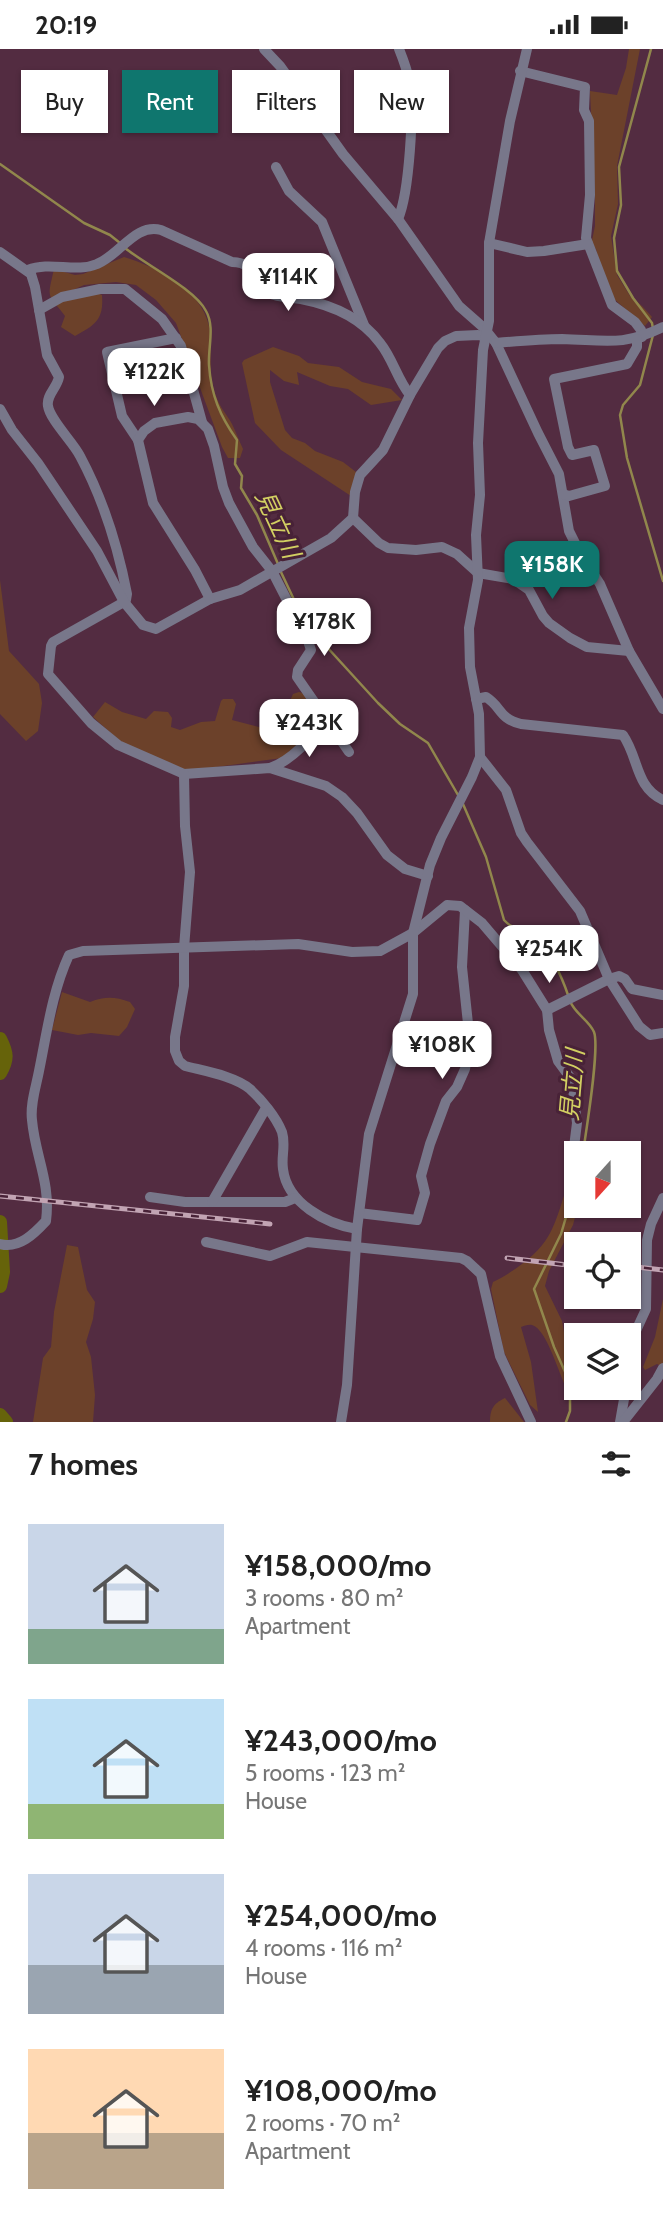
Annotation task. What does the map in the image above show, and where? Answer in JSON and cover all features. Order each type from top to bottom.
[{"type":"street","points":[[264,49],[343,154],[398,219],[459,306],[496,343],[559,474],[569,531],[600,584],[629,651],[663,709]]},
{"type":"street","points":[[398,219],[406,184],[412,119],[410,81],[399,49]]},
{"type":"street","points":[[341,1422],[347,1385],[357,1229],[369,1135],[413,994],[414,933],[434,852],[480,757],[479,714],[470,667],[468,628],[478,573],[478,443],[483,350],[489,321],[489,243],[520,71],[527,49]]},
{"type":"street","points":[[520,71],[585,87],[584,110],[590,121],[590,195],[586,231],[588,244],[612,305],[635,322],[641,330],[637,347],[627,364],[554,379],[568,447],[572,455],[594,450],[605,486],[569,496],[563,494]]},
{"type":"street","points":[[276,167],[289,191],[322,222],[364,325]]},
{"type":"street","points":[[27,270],[49,265],[94,265],[120,249],[143,229],[161,229],[232,262],[241,262],[255,271],[269,293],[329,306],[364,325],[382,344],[410,395]]},
{"type":"street","points":[[489,243],[527,252],[588,244]]},
{"type":"street","points":[[0,252],[31,274],[47,355],[59,377],[57,386],[48,398],[48,408],[80,455],[119,553],[127,594],[124,602],[53,642],[48,674],[91,723],[118,745],[184,774],[270,768],[278,765],[301,746],[325,719]]},
{"type":"street","points":[[0,267],[11,261]]},
{"type":"street","points":[[39,310],[62,297],[100,289],[125,289],[162,319],[181,345],[202,423]]},
{"type":"street","points":[[496,343],[559,339],[611,342],[639,338],[663,327]]},
{"type":"street","points":[[0,409],[97,551],[124,602],[143,625],[156,629],[210,599],[240,590],[331,538],[353,518],[355,492],[360,475],[383,450],[410,395],[441,344],[456,336],[487,334]]},
{"type":"street","points":[[176,338],[107,352],[122,416],[138,440],[153,503],[210,599]]},
{"type":"street","points":[[138,440],[144,431],[155,423],[188,417],[198,419],[208,429],[229,503],[253,547],[276,569],[310,646],[309,655],[298,670],[297,677],[349,752]]},
{"type":"street","points":[[353,518],[388,548],[416,550],[442,547],[457,554],[478,573],[513,579],[529,590],[543,616],[550,623],[587,647],[629,651]]},
{"type":"street","points":[[476,699],[486,697],[503,716],[522,724],[623,735],[640,779],[647,789],[663,800]]},
{"type":"street","points":[[480,757],[506,790],[527,842],[580,911],[609,979],[642,1031],[654,1035],[663,1033]]},
{"type":"street","points":[[270,768],[326,786],[342,797],[357,813],[387,855],[405,869],[428,876]]},
{"type":"street","points":[[184,774],[185,826],[190,872],[184,986],[175,1051],[179,1061],[185,1066],[240,1083],[250,1089],[282,1132],[285,1144],[283,1171],[295,1198],[318,1214],[348,1228],[357,1229]]},
{"type":"street","points":[[4,1246],[19,1243],[35,1233],[46,1221],[47,1187],[32,1121],[32,1109],[52,1007],[62,972],[69,955],[83,951],[298,944],[366,953],[380,951],[414,933],[447,905],[460,906],[482,923],[522,970],[547,1010],[549,1030],[558,1061],[572,1080],[577,1123],[574,1141]]},
{"type":"street","points":[[359,1213],[417,1220],[425,1193],[421,1175],[430,1143],[446,1101],[457,1087],[465,1069],[468,1052],[469,1033],[462,967],[465,909]]},
{"type":"street","points":[[547,1010],[619,976],[625,979],[632,989],[663,995]]},
{"type":"street","points":[[212,1202],[266,1108]]},
{"type":"street","points":[[150,1197],[185,1202],[285,1202],[295,1198]]},
{"type":"street","points":[[640,1323],[646,1309],[647,1240],[650,1224],[663,1198]]},
{"type":"street","points":[[206,1242],[274,1256],[307,1242],[461,1258],[481,1274],[500,1356],[531,1422]]},
{"type":"street","points":[[621,1422],[663,1368]]},
{"type":"street","points":[[621,1422],[624,1400]]},
{"type":"shaded area","points":[[629,49],[640,49],[617,166],[618,204],[611,236],[617,275],[630,296],[652,317],[645,326],[606,292],[596,249],[591,245],[595,226],[595,197],[590,91],[617,95]]},
{"type":"shaded area","points":[[124,257],[176,281],[197,301],[204,313],[209,326],[213,388],[243,449],[240,458],[228,458],[222,447],[176,323],[156,300],[136,285],[116,282],[84,285],[73,290],[89,290],[102,295],[100,316],[93,325],[75,336],[61,327],[65,316],[50,295],[54,269],[75,275],[83,274]]},
{"type":"shaded area","points":[[273,347],[299,356],[308,363],[339,367],[362,382],[391,389],[402,400],[371,405],[348,389],[330,386],[297,372],[299,385],[284,381],[270,370],[270,382],[285,430],[292,438],[343,462],[356,472],[351,496],[281,450],[255,423],[242,363]]},
{"type":"shaded area","points":[[0,580],[9,651],[39,684],[42,703],[38,731],[26,741],[0,714]]},
{"type":"shaded area","points":[[293,694],[305,694],[320,715],[320,721],[316,728],[282,758],[187,771],[122,743],[93,717],[105,702],[122,712],[146,719],[154,711],[168,712],[172,718],[171,727],[180,730],[201,722],[215,721],[221,701],[233,699],[236,704],[232,720],[271,730],[276,721],[269,715],[267,703],[284,707]]},
{"type":"shaded area","points":[[62,992],[90,1002],[106,998],[120,999],[130,1002],[135,1009],[127,1027],[119,1036],[91,1033],[78,1035],[52,1030]]},
{"type":"shaded area","points":[[564,1196],[564,1218],[575,1218],[569,1232],[564,1232],[564,1242],[549,1271],[545,1286],[562,1321],[564,1382],[543,1335],[531,1325],[521,1327],[531,1362],[538,1412],[530,1405],[504,1352],[491,1289],[493,1282],[524,1262],[538,1249],[555,1222]]},
{"type":"shaded area","points":[[67,1245],[78,1247],[87,1290],[95,1302],[86,1342],[91,1357],[95,1395],[93,1422],[33,1422],[43,1358],[51,1347],[54,1312]]},
{"type":"shaded area","points":[[663,1299],[663,1367],[657,1364],[645,1370],[643,1367],[655,1337]]},
{"type":"shaded area","points":[[505,1398],[524,1422],[490,1422],[493,1407]]},
{"type":"waterway","points":[[651,49],[619,167],[621,205],[614,238],[617,271],[652,323],[653,329]]},
{"type":"waterway","name":"見立川","points":[[0,164],[84,223],[110,235],[120,243]]},
{"type":"waterway","name":"見立川","points":[[125,248],[192,294],[209,317],[209,365],[214,396],[221,414],[237,440],[235,464],[242,476],[241,488],[257,515],[278,564]]},
{"type":"waterway","points":[[653,335],[640,385],[623,405],[620,415],[627,458],[663,581]]},
{"type":"waterway","name":"見立川","points":[[280,570],[305,623],[378,703],[400,724],[428,743],[458,795]]},
{"type":"waterway","name":"見立川","points":[[463,804],[486,857],[504,920],[539,939],[554,962],[568,995]]},
{"type":"waterway","name":"見立川","points":[[570,1001],[592,1028],[595,1041],[594,1072],[585,1141]]},
{"type":"waterway","points":[[0,1039],[6,1056],[0,1073]]},
{"type":"waterway","name":"見立川","points":[[566,1218],[561,1234],[534,1289],[570,1383],[570,1411],[566,1422]]},
{"type":"waterway","points":[[0,1222],[3,1272],[0,1286]]},
{"type":"waterway","points":[[0,1415],[6,1422]]},
{"type":"railway","points":[[0,1196],[270,1224]]},
{"type":"railway","points":[[507,1258],[564,1265]]},
{"type":"railway","points":[[641,1267],[663,1270]]}]
